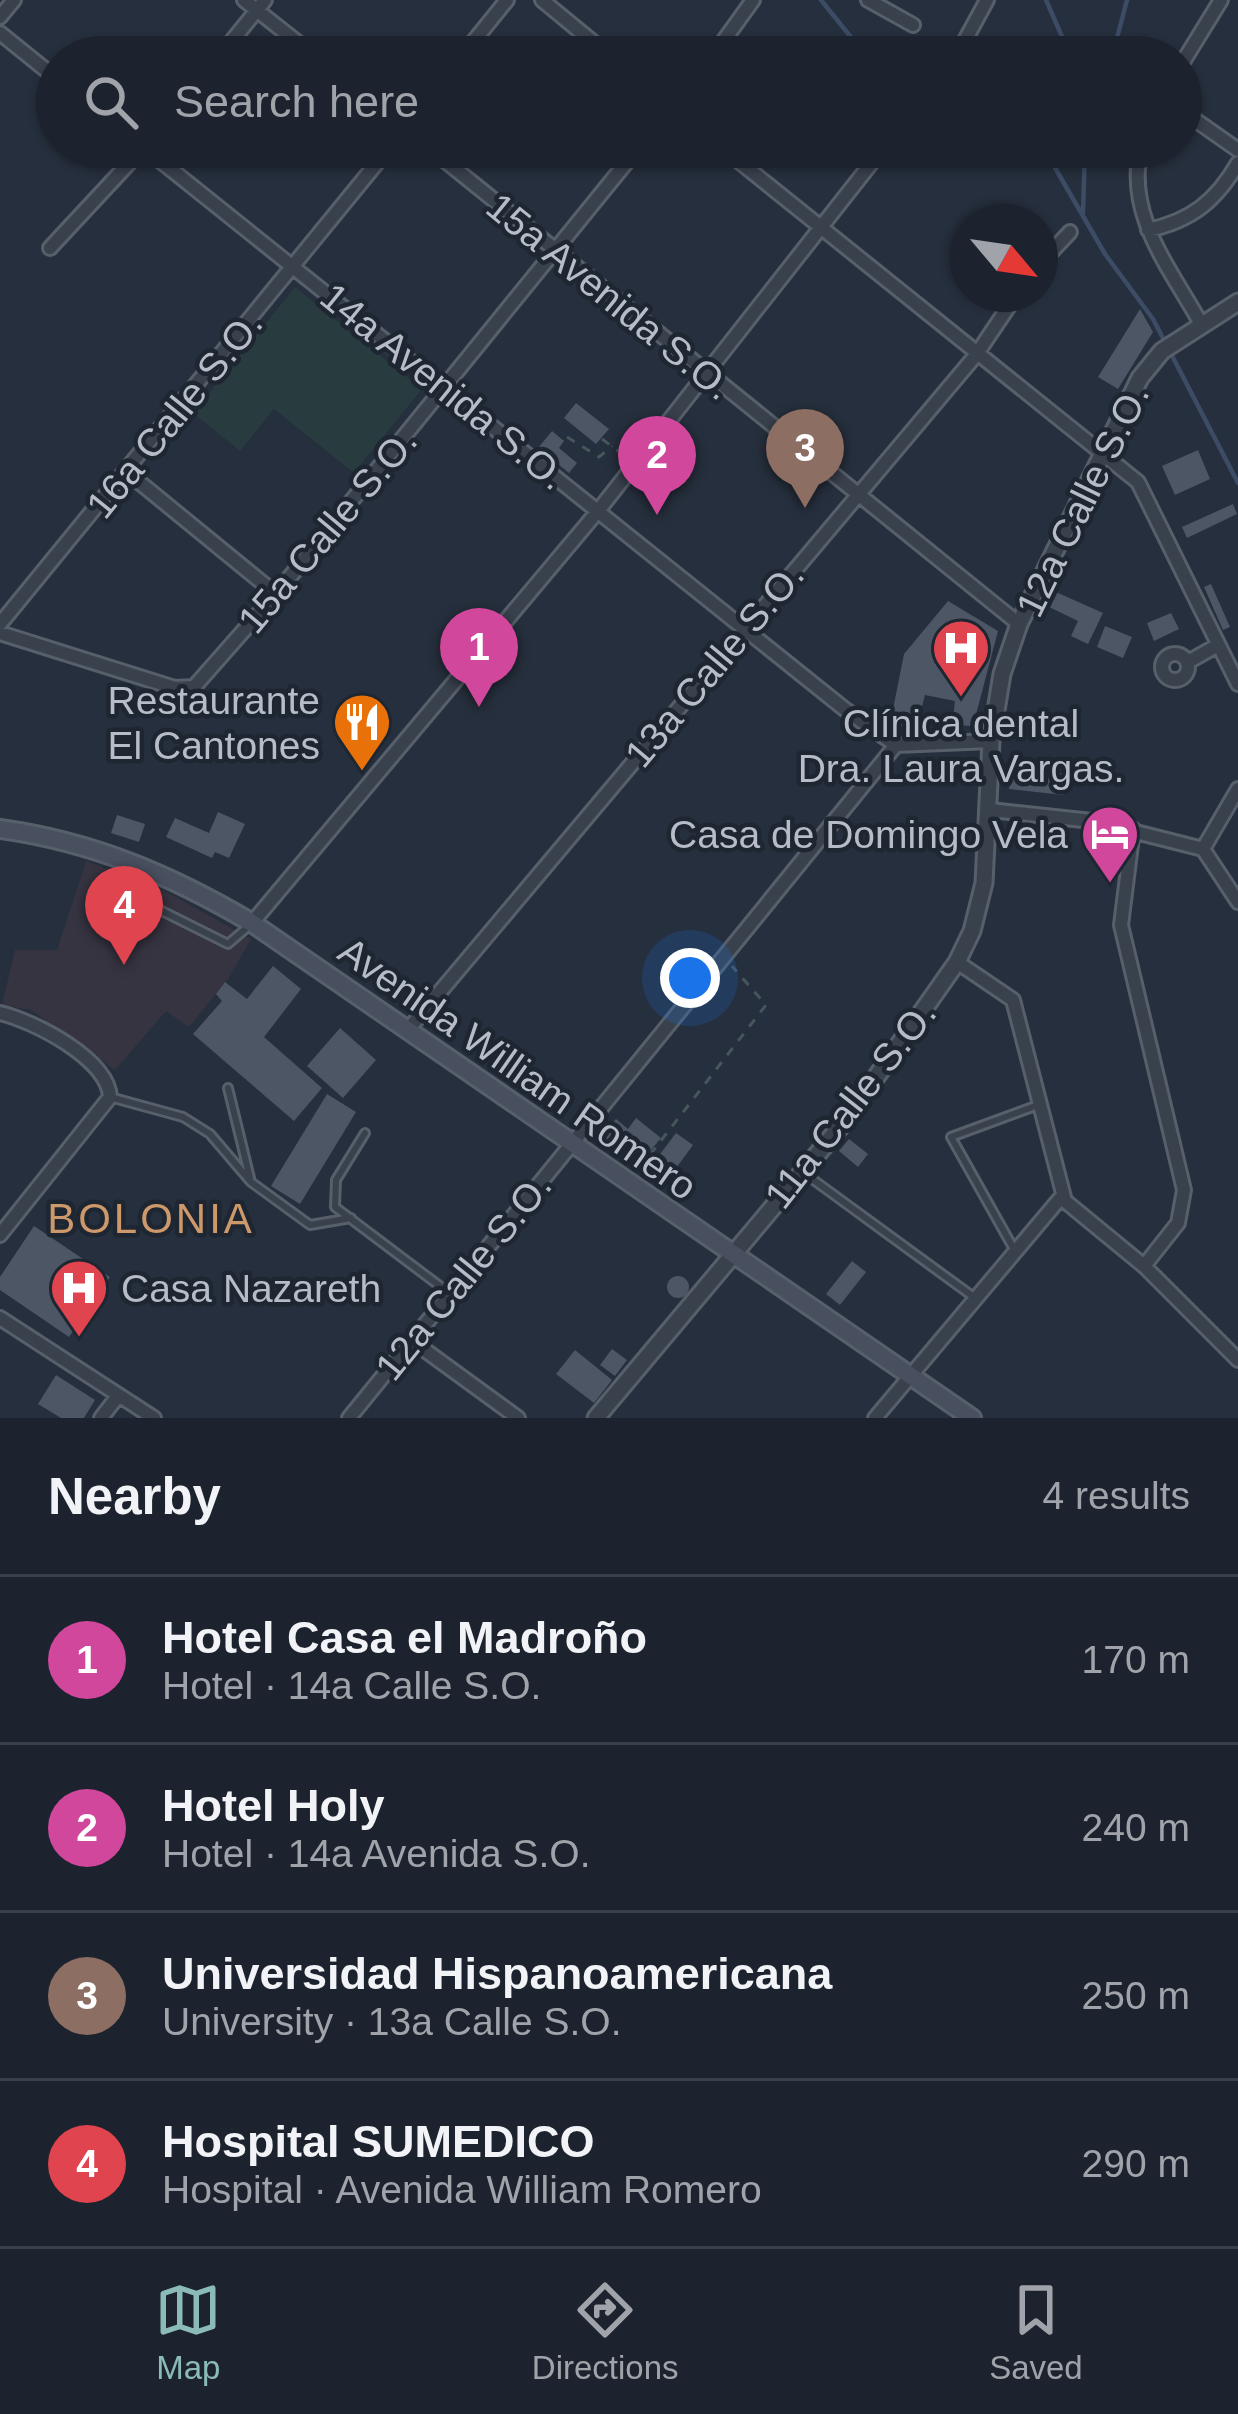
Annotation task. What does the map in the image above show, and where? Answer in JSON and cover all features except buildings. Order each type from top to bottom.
[{"type":"main road","name":"Avenida William Romero","points":[[0,830],[62,840],[150,867],[252,922],[568,1145],[972,1418]]},
{"type":"street","points":[[0,17],[14,0]]},
{"type":"street","points":[[244,0],[261,5],[294,36]]},
{"type":"street","points":[[478,36],[506,0]]},
{"type":"street","points":[[542,0],[586,36]]},
{"type":"street","points":[[727,36],[753,0]]},
{"type":"street","points":[[868,0],[913,25]]},
{"type":"street","points":[[967,36],[986,0]]},
{"type":"street","points":[[1199,36],[1221,0]]},
{"type":"street","points":[[236,36],[261,5]]},
{"type":"street","points":[[0,33],[36,62]]},
{"type":"street","points":[[1202,125],[1238,150]]},
{"type":"street","points":[[1148,230],[1178,224],[1220,196],[1238,163]]},
{"type":"street","points":[[50,248],[124,168]]},
{"type":"street","name":"14a Avenida S.O.","points":[[170,168],[446,387],[741,631],[896,745]]},
{"type":"street","name":"16a Calle S.O.","points":[[0,624],[373,168]]},
{"type":"street","name":"15a Avenida S.O.","points":[[453,168],[1019,624]]},
{"type":"street","name":"15a Calle S.O.","points":[[0,633],[175,688],[194,687],[276,594],[622,168]]},
{"type":"street","points":[[746,168],[1145,492],[1238,684]]},
{"type":"street","points":[[252,922],[598,511],[868,168]]},
{"type":"street","points":[[1136,168],[1137,208],[1200,322]]},
{"type":"street","points":[[1058,245],[1070,232]]},
{"type":"street","name":"12a Calle S.O.","points":[[991,741],[1002,674],[1019,624],[1100,451],[1140,378],[1162,351],[1200,322],[1238,302]]},
{"type":"street","name":"13a Calle S.O.","points":[[406,1031],[976,355],[1005,312]]},
{"type":"street","points":[[128,472],[276,594]]},
{"type":"street","points":[[1188,662],[1218,645]]},
{"type":"street","points":[[896,745],[991,741]]},
{"type":"street","name":"11a Calle S.O.","points":[[596,1418],[889,1066],[957,962],[984,883],[991,741]]},
{"type":"street","name":"12a Calle S.O.","points":[[349,1418],[896,745]]},
{"type":"street","points":[[1204,849],[1238,788]]},
{"type":"street","points":[[990,810],[1133,829],[1204,849],[1238,902]]},
{"type":"street","points":[[1133,829],[1121,925],[1184,1190],[1178,1223],[1144,1266]]},
{"type":"street","points":[[957,962],[1013,1000],[1063,1195],[1144,1266],[1238,1360]]},
{"type":"street","points":[[0,1013],[19,1018],[82,1057],[101,1072],[110,1097],[0,1235]]},
{"type":"street","points":[[875,1418],[1063,1195]]},
{"type":"street","points":[[0,1318],[154,1418]]},
{"type":"street","points":[[412,1340],[518,1418]]},
{"type":"street","points":[[101,1418],[118,1396]]},
{"type":"lane","points":[[150,867],[144,902],[228,944],[252,922]]},
{"type":"lane","points":[[228,1088],[251,1181]]},
{"type":"lane","points":[[110,1097],[183,1117],[210,1134],[251,1181],[310,1225],[351,1218]]},
{"type":"lane","points":[[1015,1251],[951,1137],[992,1118],[1038,1106]]},
{"type":"lane","points":[[365,1133],[336,1180],[335,1207],[452,1295]]},
{"type":"lane","points":[[801,1171],[975,1298]]},
{"type":"path","points":[[567,437],[599,457],[611,446]]},
{"type":"path","points":[[602,439],[636,464]]},
{"type":"path","points":[[626,1184],[766,1006],[753,985],[722,957]]},
{"type":"shaded area","points":[[295,287],[422,389],[354,473],[274,409],[240,451],[193,413]]},
{"type":"shaded area","points":[[86,861],[165,891],[251,939],[228,979],[189,1027],[166,1011],[115,1070],[31,1010],[2,1005],[15,950],[57,950]]},
{"type":"waterway","points":[[821,0],[850,36]]},
{"type":"waterway","points":[[1046,0],[1062,36]]},
{"type":"waterway","points":[[1118,36],[1127,0]]},
{"type":"waterway","points":[[1055,168],[1105,254],[1153,319],[1238,483]]},
{"type":"waterway","points":[[1083,213],[1084,168]]},
{"type":"place","name":"Universidad Hispanoamericana","points":[[805,508]]},
{"type":"place","name":"Hotel Holy","points":[[657,515]]},
{"type":"place","name":"Clínica dental Dra. Laura Vargas.","points":[[961,699]]},
{"type":"place","name":"Hotel Casa el Madroño","points":[[479,707]]},
{"type":"place","name":"Restaurante El Cantones","points":[[362,773]]},
{"type":"place","name":"Casa de Domingo Vela","points":[[1110,885]]},
{"type":"place","name":"Hospital SUMEDICO","points":[[124,965]]},
{"type":"place","name":"Casa Nazareth","points":[[79,1339]]},
{"type":"district","name":"BOLONIA","points":[[151,1218]]}]
